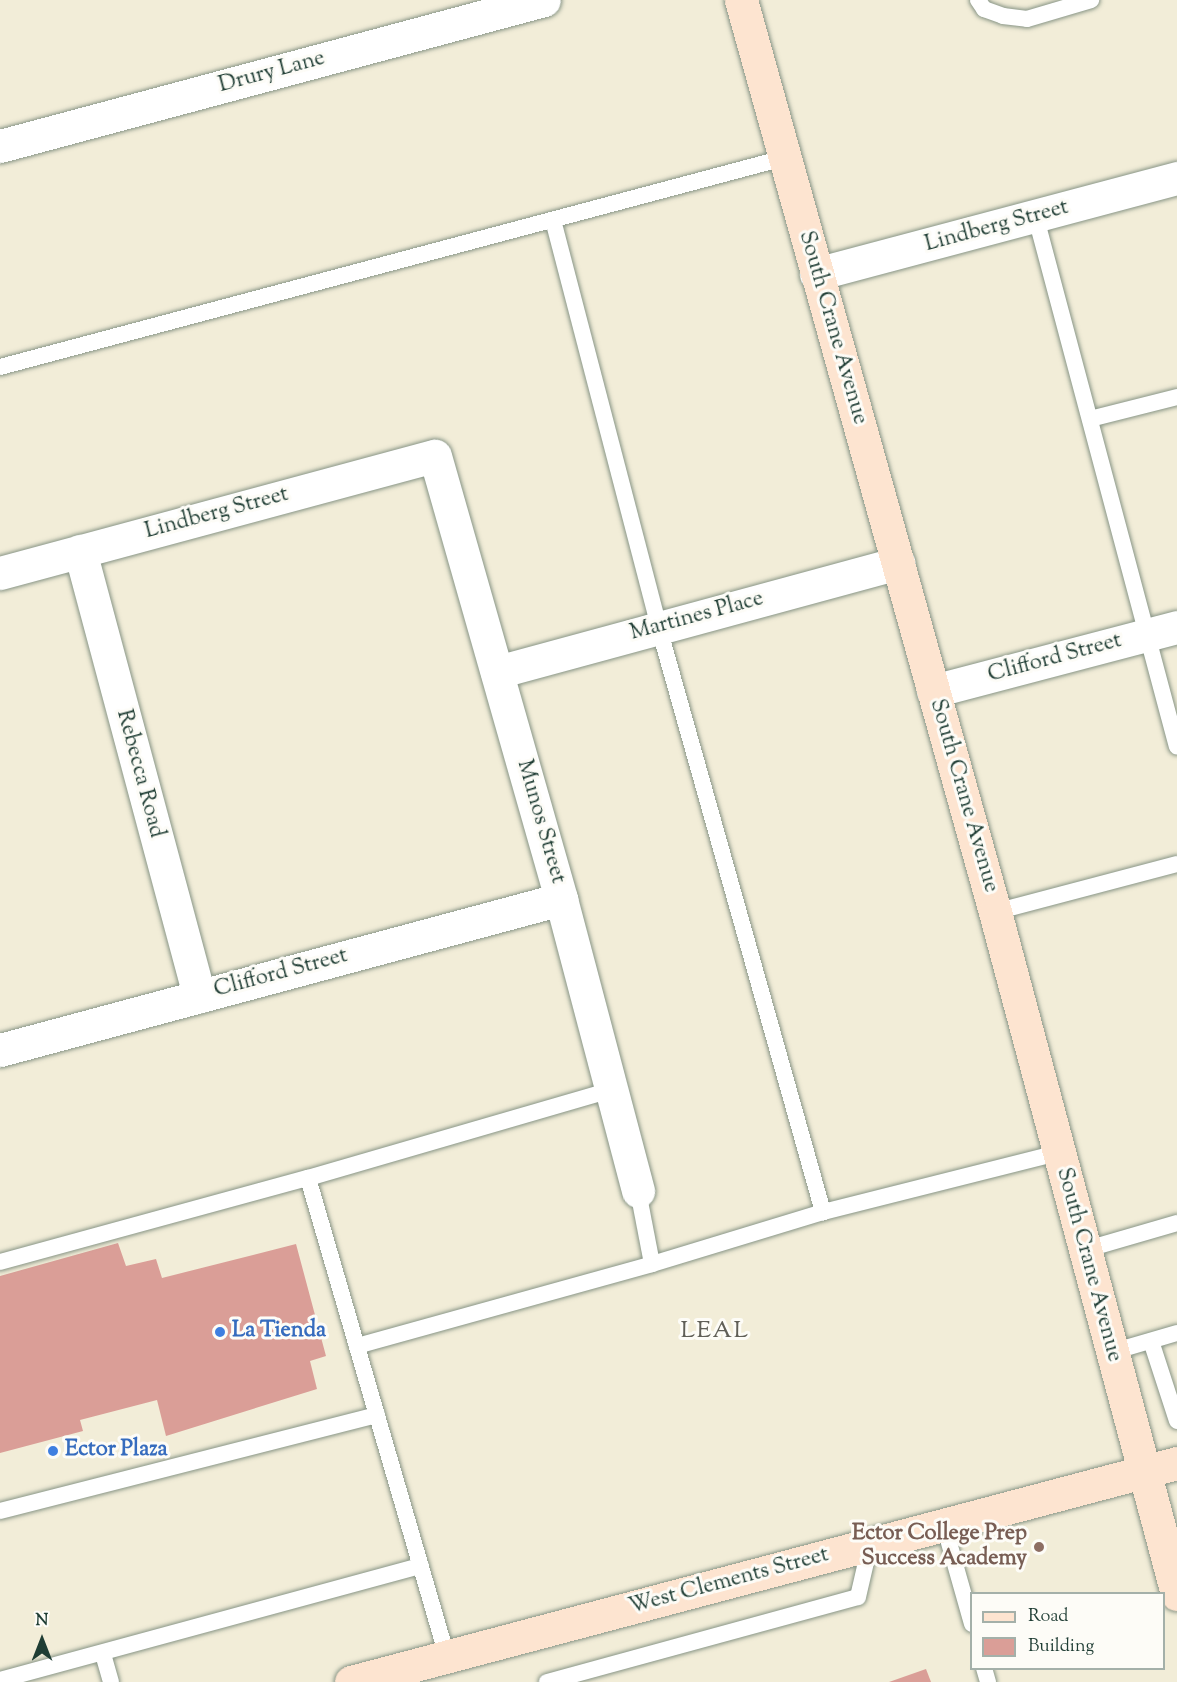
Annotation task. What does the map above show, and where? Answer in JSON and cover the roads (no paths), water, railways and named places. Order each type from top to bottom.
[{"type":"main road","name":"South Crane Avenue","points":[[741,0],[995,912],[1177,1594]]},
{"type":"main road","name":"West Clements Street","points":[[351,1682],[1177,1463]]},
{"type":"street","name":"Drury Lane","points":[[0,146],[544,0]]},
{"type":"street","name":"Lindberg Street","points":[[816,274],[1036,218],[1177,178]]},
{"type":"street","name":"Lindberg Street","points":[[0,573],[435,456]]},
{"type":"street","name":"Munos Street","points":[[435,456],[561,899],[638,1191]]},
{"type":"street","name":"Rebecca Road","points":[[80,551],[199,996]]},
{"type":"street","name":"Martines Place","points":[[496,672],[898,563]]},
{"type":"street","name":"Clifford Street","points":[[933,691],[1162,631]]},
{"type":"street","name":"Clifford Street","points":[[0,1050],[561,899]]},
{"type":"lane","points":[[978,0],[984,9],[1003,16],[1027,19],[1091,0]]},
{"type":"lane","points":[[0,367],[784,158]]},
{"type":"lane","points":[[1036,218],[1090,419],[1162,631],[1177,747]]},
{"type":"lane","points":[[553,220],[659,628],[823,1212]]},
{"type":"lane","points":[[1090,419],[1177,397]]},
{"type":"lane","points":[[995,912],[1177,864]]},
{"type":"lane","points":[[0,1262],[308,1178],[611,1090]]},
{"type":"lane","points":[[357,1346],[652,1264],[823,1212],[1058,1153]]},
{"type":"lane","points":[[308,1178],[447,1657]]},
{"type":"lane","points":[[638,1191],[652,1264]]},
{"type":"lane","points":[[1084,1250],[1177,1223]]},
{"type":"lane","points":[[1112,1352],[1177,1333]]},
{"type":"lane","points":[[1151,1341],[1176,1417]]},
{"type":"lane","points":[[0,1511],[377,1415]]},
{"type":"lane","points":[[944,1525],[970,1617]]},
{"type":"lane","points":[[547,1682],[858,1597],[870,1545]]},
{"type":"lane","points":[[0,1680],[103,1654],[421,1566]]},
{"type":"lane","points":[[103,1654],[111,1682]]},
{"type":"place","name":"La Tienda","points":[[220,1332]]},
{"type":"place","name":"Ector Plaza","points":[[53,1451]]},
{"type":"place","name":"Ector College Prep Success Academy","points":[[1039,1547]]},
{"type":"district","name":"LEAL","points":[[715,1332]]}]
